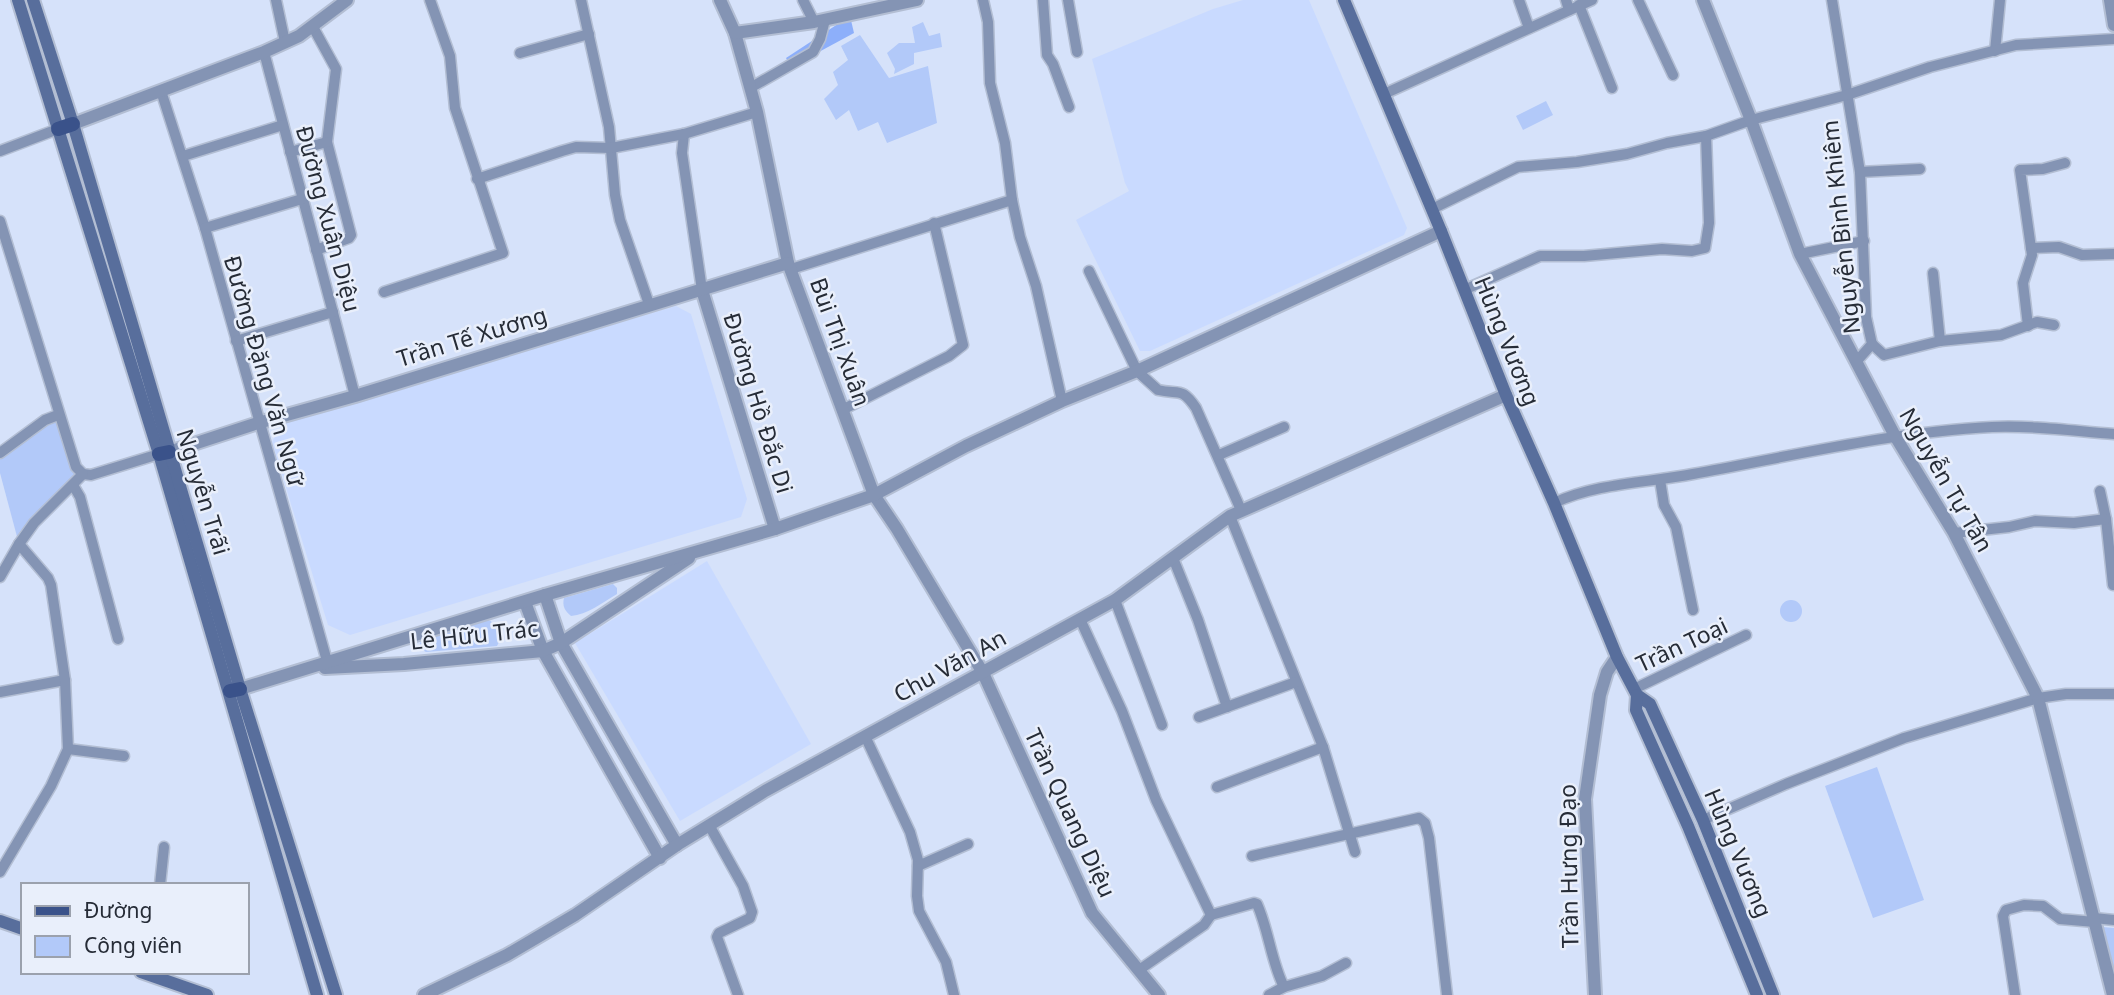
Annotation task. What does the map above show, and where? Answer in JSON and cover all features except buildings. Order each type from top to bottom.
[{"type":"main road","name":"Nguyễn Trãi","points":[[18,0],[164,453]]},
{"type":"main road","name":"Nguyễn Trãi","points":[[33,0],[73,124],[164,453],[235,690],[317,995]]},
{"type":"main road","name":"Hùng Vương","points":[[1344,0],[1617,657],[1636,692],[1650,704],[1703,820],[1773,995]]},
{"type":"main road","points":[[58,129],[73,124]]},
{"type":"main road","name":"Nguyễn Trãi","points":[[235,690],[336,995]]},
{"type":"main road","name":"Hùng Vương","points":[[1636,692],[1636,710],[1757,995]]},
{"type":"main road","points":[[1667,778],[1681,773]]},
{"type":"main road","points":[[0,921],[21,928]]},
{"type":"main road","points":[[150,974],[207,995]]},
{"type":"street","points":[[276,0],[285,42]]},
{"type":"street","points":[[73,124],[264,52],[313,27],[347,0]]},
{"type":"street","points":[[384,292],[503,253],[455,108],[450,56],[430,0]]},
{"type":"street","points":[[581,0],[603,95],[621,220],[649,304]]},
{"type":"street","name":"Bùi Thị Xuân","points":[[720,0],[735,33],[757,112],[789,266],[874,495],[983,673]]},
{"type":"street","points":[[750,88],[813,52],[820,39],[819,21],[803,0]]},
{"type":"street","points":[[735,33],[819,21],[917,0]]},
{"type":"street","points":[[983,0],[989,29],[990,83],[1005,143],[1012,200],[1036,286],[1062,401]]},
{"type":"street","points":[[1043,0],[1047,55],[1069,107]]},
{"type":"street","points":[[1068,0],[1077,52]]},
{"type":"street","points":[[1519,0],[1529,28]]},
{"type":"street","points":[[1384,94],[1529,28],[1571,5],[1592,0]]},
{"type":"street","points":[[1638,0],[1672,75]]},
{"type":"street","name":"Nguyễn Tự Tân","points":[[1703,0],[1800,254],[1895,436],[1954,533],[2038,698],[2113,992]]},
{"type":"street","name":"Nguyễn Bình Khiêm","points":[[1832,0],[1860,172],[1866,317],[1872,344],[1856,362]]},
{"type":"street","points":[[1995,51],[2000,0]]},
{"type":"street","points":[[2110,0],[2114,26]]},
{"type":"street","points":[[1571,5],[1612,88]]},
{"type":"street","points":[[313,27],[336,69],[327,142],[351,237],[316,250]]},
{"type":"street","points":[[520,53],[589,34]]},
{"type":"street","points":[[1432,209],[1518,167],[1627,154],[1667,142],[1706,136],[1751,120],[1847,95],[1930,67],[2016,45],[2114,39]]},
{"type":"street","name":"Đường Xuân Diệu","points":[[264,52],[355,396]]},
{"type":"street","name":"Đường Đặng Văn Ngữ","points":[[161,91],[205,229],[327,662]]},
{"type":"street","points":[[477,179],[562,151],[576,148],[611,148],[684,134],[757,112]]},
{"type":"street","points":[[183,156],[283,125]]},
{"type":"street","points":[[0,151],[58,129]]},
{"type":"street","points":[[684,134],[683,166],[702,290]]},
{"type":"street","points":[[1464,290],[1540,256],[1584,256],[1662,249],[1692,251],[1705,248],[1709,223],[1706,136]]},
{"type":"street","points":[[290,152],[327,142]]},
{"type":"street","points":[[2028,326],[2023,292],[2032,255],[2020,170],[2043,169],[2065,163]]},
{"type":"street","points":[[1860,172],[1920,169]]},
{"type":"street","points":[[205,229],[302,199]]},
{"type":"street","points":[[789,266],[1012,200]]},
{"type":"street","points":[[842,410],[949,356],[963,345],[934,223]]},
{"type":"street","points":[[0,224],[76,467],[83,474],[91,475],[164,453]]},
{"type":"street","name":"Lê Hữu Trác","points":[[235,690],[775,529],[874,495],[965,446],[1062,401],[1137,371],[1441,231]]},
{"type":"street","points":[[1800,254],[1864,241]]},
{"type":"street","points":[[2031,248],[2064,247],[2082,255],[2114,254]]},
{"type":"street","name":"Trần Tế Xương","points":[[164,453],[649,304],[789,266]]},
{"type":"street","points":[[1089,271],[1137,371],[1158,390],[1178,391],[1189,398],[1219,455],[1236,513],[1296,682],[1323,747],[1355,852]]},
{"type":"street","points":[[1933,273],[1940,341]]},
{"type":"street","name":"Đường Hồ Đắc Di","points":[[702,290],[775,529]]},
{"type":"street","points":[[236,341],[333,312]]},
{"type":"street","points":[[1872,344],[1884,355],[1940,341],[1982,339],[2001,335],[2037,322],[2054,325]]},
{"type":"street","name":"Chu Văn An","points":[[424,995],[508,955],[575,915],[677,845],[765,791],[1115,600],[1236,513],[1506,395]]},
{"type":"street","points":[[0,453],[36,426],[58,415]]},
{"type":"street","points":[[1219,455],[1284,427]]},
{"type":"street","points":[[1554,503],[1597,487],[1660,480],[1895,436],[2005,427],[2114,434]]},
{"type":"street","points":[[0,577],[19,544],[44,512],[83,474]]},
{"type":"street","points":[[1660,480],[1664,505],[1676,527],[1693,610]]},
{"type":"street","points":[[73,485],[80,496],[118,639]]},
{"type":"street","points":[[2100,491],[2106,519],[2113,585]]},
{"type":"street","points":[[1954,533],[2009,527],[2035,521],[2074,523],[2106,519]]},
{"type":"street","points":[[1,869],[51,786],[68,749],[65,680],[51,585],[19,544]]},
{"type":"street","name":"Lê Hữu Trác","points":[[307,669],[404,664],[543,651],[561,643],[701,550]]},
{"type":"street","points":[[1173,558],[1198,620],[1227,707]]},
{"type":"street","points":[[545,596],[561,643],[677,845]]},
{"type":"street","points":[[1115,600],[1162,725]]},
{"type":"street","points":[[525,603],[543,651],[660,858]]},
{"type":"street","points":[[1080,618],[1122,711],[1156,800],[1211,915]]},
{"type":"street","name":"Trần Toại","points":[[1636,692],[1746,635]]},
{"type":"street","points":[[398,642],[404,664]]},
{"type":"street","name":"Trần Hưng Đạo","points":[[1595,995],[1585,799],[1600,695],[1607,672],[1617,657]]},
{"type":"street","name":"Trần Quang Diệu","points":[[983,673],[1092,913],[1159,995]]},
{"type":"street","points":[[0,692],[65,680]]},
{"type":"street","points":[[1199,717],[1296,682]]},
{"type":"street","points":[[1703,820],[1871,750],[2038,698],[2066,694],[2114,694]]},
{"type":"street","points":[[865,736],[910,832],[918,866],[919,911],[946,962],[954,995]]},
{"type":"street","points":[[1217,787],[1323,747]]},
{"type":"street","points":[[68,749],[124,755]]},
{"type":"street","points":[[1252,856],[1419,818],[1424,823],[1429,838],[1447,995]]},
{"type":"street","points":[[709,825],[743,886],[752,912],[750,918],[719,933],[717,937],[737,992],[726,995]]},
{"type":"street","points":[[918,866],[968,845]]},
{"type":"street","points":[[160,883],[164,848]]},
{"type":"street","points":[[1139,970],[1204,925],[1211,915],[1254,903],[1257,904],[1265,923],[1284,987]]},
{"type":"street","points":[[2015,995],[2003,916],[2006,910],[2024,905],[2043,906],[2060,919],[2114,920]]},
{"type":"street","points":[[1269,995],[1284,987],[1312,980],[1346,963]]},
{"type":"shaded area","points":[[1243,0],[1309,0],[1407,228],[1404,235],[1150,351],[1140,351],[1076,220],[1129,191],[1092,59],[1213,9]]},
{"type":"shaded area","points":[[850,16],[854,33],[791,67],[786,58]]},
{"type":"shaded area","points":[[676,306],[691,314],[747,499],[741,517],[350,635],[328,625],[272,442],[281,424]]},
{"type":"shaded area","points":[[707,561],[811,744],[680,821],[575,643]]},
{"type":"green space","points":[[923,22],[929,36],[940,33],[942,47],[914,53],[914,64],[894,74],[895,69],[887,53],[899,43],[915,43],[912,27]]},
{"type":"green space","points":[[860,35],[889,78],[928,66],[937,123],[887,143],[878,122],[858,131],[849,110],[836,120],[824,99],[838,85],[833,72],[848,60],[841,46]]},
{"type":"green space","points":[[1546,101],[1553,115],[1523,130],[1516,116]]},
{"type":"green space","points":[[46,414],[58,415],[83,474],[19,544],[0,473],[0,451]]},
{"type":"green space","points":[[613,584],[617,588],[617,594],[589,611],[571,616],[564,608],[564,598]]},
{"type":"green space","points":[[1791,600],[1799,603],[1802,611],[1799,619],[1791,622],[1783,619],[1780,611],[1783,603]]},
{"type":"green space","points":[[488,620],[495,625],[500,635],[497,646],[426,652],[419,648],[421,640]]},
{"type":"green space","points":[[1877,767],[1924,900],[1873,918],[1825,786]]},
{"type":"green space","points":[[2102,927],[2114,928],[2114,971],[2110,966]]}]
